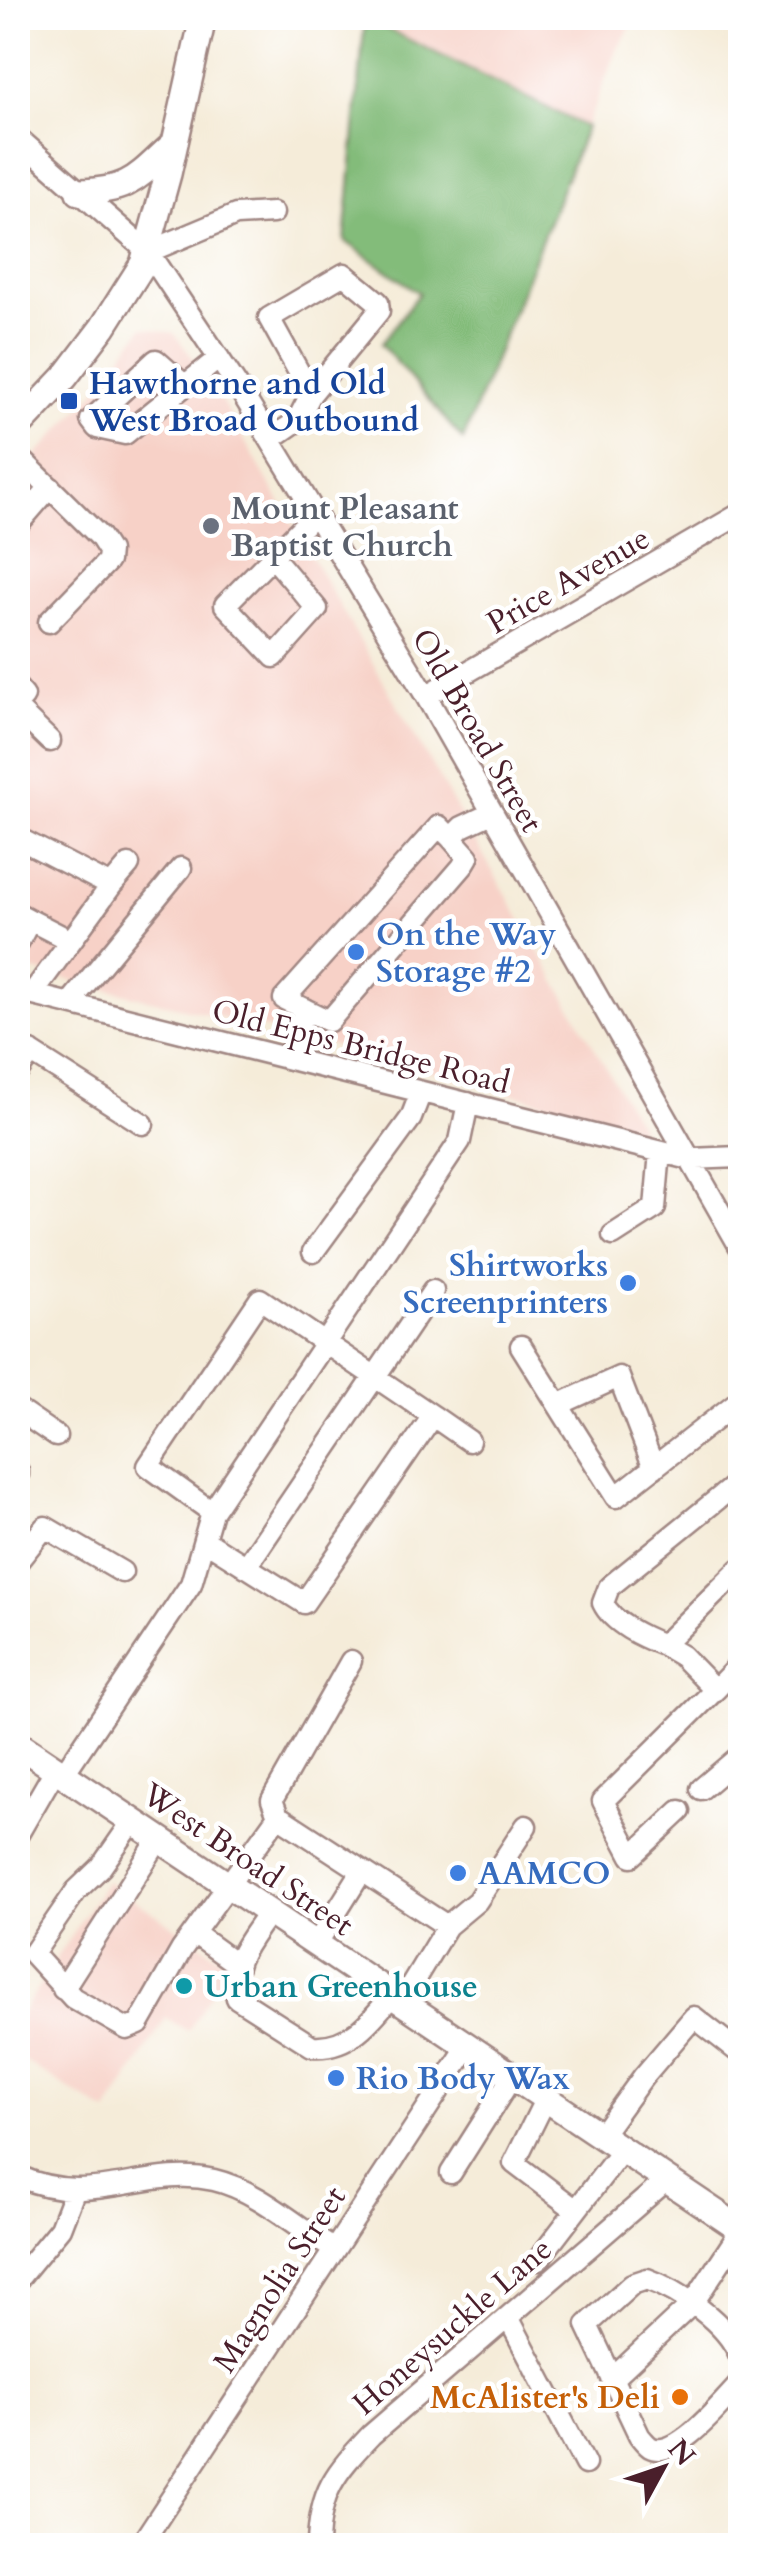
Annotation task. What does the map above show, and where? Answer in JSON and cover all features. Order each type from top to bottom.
[{"type":"main road","points":[[18,426],[65,377],[104,327],[148,252],[203,18]]},
{"type":"main road","points":[[79,192],[104,191],[135,180],[175,143]]},
{"type":"main road","name":"West Broad Street","points":[[18,1744],[740,2230]]},
{"type":"street","name":"Old Broad Street","points":[[18,138],[148,252],[219,358],[426,696],[740,1247]]},
{"type":"street","points":[[148,252],[236,215],[273,213]]},
{"type":"street","points":[[271,439],[297,421],[312,394],[379,311],[378,302],[344,274],[269,318],[312,394]]},
{"type":"street","points":[[183,384],[219,358]]},
{"type":"street","points":[[18,456],[110,550],[108,561],[50,622]]},
{"type":"street","points":[[18,524],[50,487]]},
{"type":"street","name":"Price Avenue","points":[[426,696],[740,514]]},
{"type":"street","points":[[272,557],[318,609],[274,658],[225,606],[272,557],[306,524]]},
{"type":"street","points":[[18,689],[24,696],[18,706],[50,741]]},
{"type":"street","points":[[450,838],[462,827],[492,812]]},
{"type":"street","points":[[438,826],[450,838],[468,858],[329,1021],[284,999],[438,826]]},
{"type":"street","points":[[18,838],[111,886]]},
{"type":"street","points":[[25,993],[71,941],[129,864]]},
{"type":"street","points":[[69,1004],[181,868]]},
{"type":"street","points":[[18,943],[24,917],[71,941]]},
{"type":"street","name":"Old Epps Bridge Road","points":[[25,993],[690,1159],[740,1157]]},
{"type":"street","points":[[288,1058],[305,1010]]},
{"type":"street","points":[[18,1072],[24,1048],[144,1124]]},
{"type":"street","points":[[313,1252],[411,1118],[421,1092]]},
{"type":"street","points":[[18,1834],[190,1584],[212,1512],[460,1141],[468,1104]]},
{"type":"street","points":[[612,1235],[655,1208],[660,1152]]},
{"type":"street","points":[[246,1567],[433,1291]]},
{"type":"street","points":[[212,1512],[148,1466],[260,1299],[469,1441]]},
{"type":"street","points":[[521,1346],[616,1498],[740,1400]]},
{"type":"street","points":[[558,1405],[619,1377],[654,1468]]},
{"type":"street","points":[[18,1410],[56,1436]]},
{"type":"street","points":[[204,1540],[304,1603],[432,1416]]},
{"type":"street","points":[[714,1690],[682,1656],[643,1637],[608,1612],[604,1594],[740,1481]]},
{"type":"street","points":[[18,1561],[45,1527],[122,1572]]},
{"type":"street","points":[[663,1646],[740,1570]]},
{"type":"street","points":[[352,1661],[272,1800],[278,1816],[447,1926]]},
{"type":"street","points":[[680,1812],[632,1856],[602,1801],[740,1664]]},
{"type":"street","points":[[701,1789],[740,1756]]},
{"type":"street","points":[[133,1821],[101,1867],[76,1891],[33,1954],[62,1988],[101,2017],[127,2029],[139,2024],[182,1949],[278,1816]]},
{"type":"street","points":[[269,1912],[235,1963],[233,1983],[237,1998],[312,2046],[322,2047],[363,2031],[397,1997],[447,1926],[477,1901],[526,1826]]},
{"type":"street","points":[[62,1988],[159,1838]]},
{"type":"street","points":[[317,1943],[362,1871]]},
{"type":"street","points":[[195,1934],[235,1963]]},
{"type":"street","points":[[538,2260],[576,2210],[643,2077],[694,2016],[740,2053]]},
{"type":"street","name":"Magnolia Street","points":[[140,2546],[468,2046]]},
{"type":"street","points":[[451,2173],[513,2075]]},
{"type":"street","points":[[546,2098],[514,2163],[576,2210]]},
{"type":"street","points":[[18,2176],[74,2192],[167,2179],[211,2180],[247,2193],[333,2249]]},
{"type":"street","name":"Honeysuckle Lane","points":[[318,2546],[320,2506],[342,2466],[372,2435],[668,2179]]},
{"type":"street","points":[[18,2279],[60,2228],[74,2192]]},
{"type":"street","points":[[612,2378],[693,2303],[740,2230]]},
{"type":"street","points":[[740,2356],[730,2338],[693,2303],[647,2279],[632,2284],[588,2325],[639,2435],[649,2447],[661,2450],[678,2445],[740,2384]]},
{"type":"street","points":[[508,2317],[584,2464]]},
{"type":"shaded area","points":[[364,18],[636,18],[618,48],[586,127]]},
{"type":"shaded area","points":[[143,327],[174,333],[213,386],[642,1130],[385,1058],[18,967],[18,475],[91,397]]},
{"type":"shaded area","points":[[106,1881],[230,1964],[188,2031],[166,2018],[107,2113],[18,2057],[18,2019]]},
{"type":"green space","points":[[365,18],[586,127],[463,440],[381,344],[419,293],[345,241]]},
{"type":"place","name":"Hawthorne and Old West Broad Outbound","points":[[69,401]]},
{"type":"place","name":"Mount Pleasant Baptist Church","points":[[211,526]]},
{"type":"place","name":"On the Way Storage #2","points":[[356,952]]},
{"type":"place","name":"Shirtworks Screenprinters","points":[[628,1283]]},
{"type":"place","name":"AAMCO","points":[[458,1873]]},
{"type":"place","name":"Urban Greenhouse","points":[[184,1986]]},
{"type":"place","name":"Rio Body Wax","points":[[336,2078]]},
{"type":"place","name":"McAlister's Deli","points":[[680,2397]]}]
